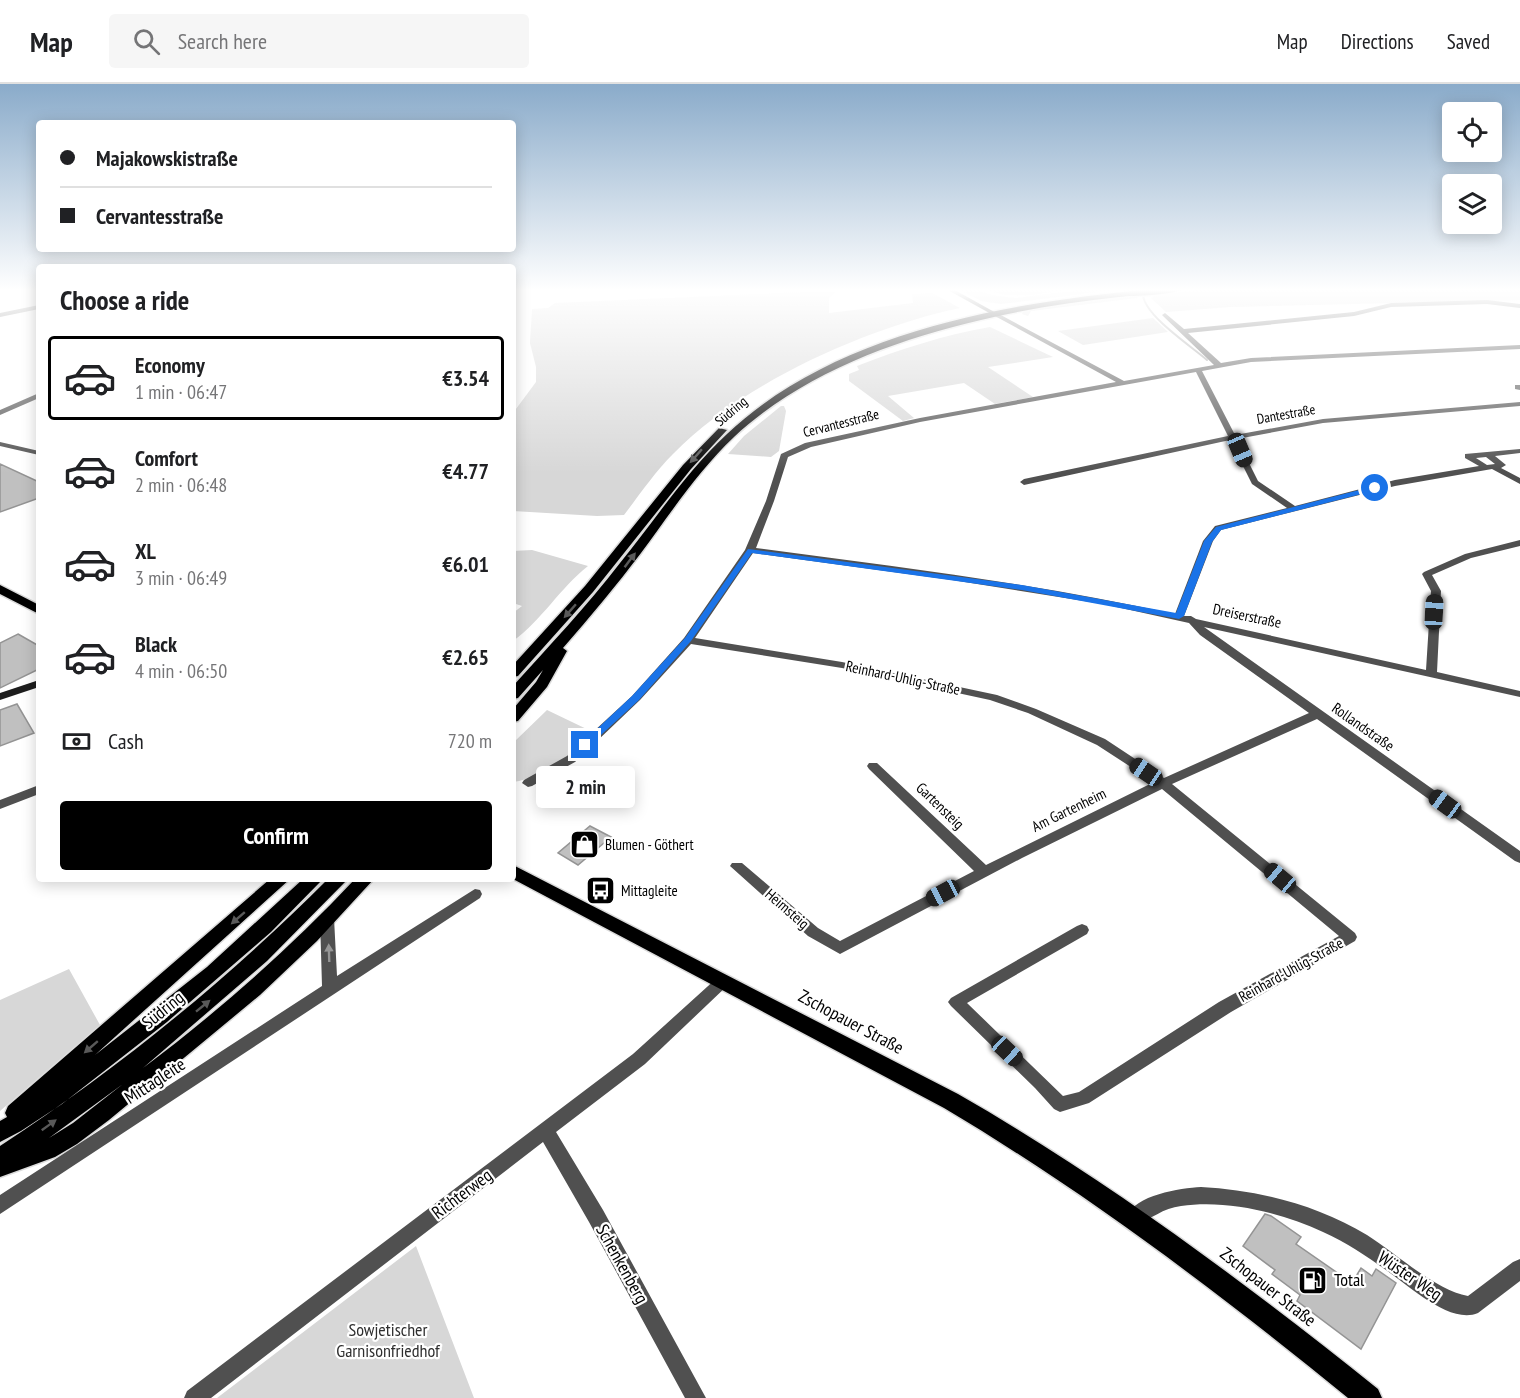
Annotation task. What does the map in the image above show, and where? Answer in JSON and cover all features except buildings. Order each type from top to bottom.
[{"type":"main road","name":"Südring","points":[[516,670],[589,589],[705,446],[758,402],[795,379],[855,350]]},
{"type":"main road","name":"Südring","points":[[516,692],[605,591],[667,509],[715,451],[754,416],[825,371],[874,350]]},
{"type":"main road","points":[[0,589],[36,608]]},
{"type":"main road","points":[[516,714],[542,684],[565,637]]},
{"type":"main road","name":"Zschopauer Straße","points":[[516,864],[537,882]]},
{"type":"main road","name":"Zschopauer Straße","points":[[516,872],[971,1113],[1068,1171],[1135,1217],[1250,1302],[1369,1398]]},
{"type":"main road","points":[[0,1126],[278,882]]},
{"type":"main road","name":"Südring","points":[[0,1132],[62,1091],[144,1029],[253,938],[311,882]]},
{"type":"main road","name":"Südring","points":[[0,1158],[88,1097],[194,1014],[275,943],[336,882]]},
{"type":"main road","points":[[0,1167],[46,1150],[75,1133],[164,1065],[233,1006],[327,918],[361,882]]},
{"type":"street","points":[[1062,350],[1125,384]]},
{"type":"street","points":[[1204,350],[1219,365]]},
{"type":"street","name":"Cervantesstraße","points":[[528,783],[571,759],[636,698],[688,640],[750,550],[770,501],[784,456],[808,445],[920,420],[1219,365],[1251,360],[1451,350]]},
{"type":"street","points":[[1198,370],[1234,436],[1255,482],[1293,508]]},
{"type":"street","points":[[0,413],[36,396]]},
{"type":"street","name":"Dantestraße","points":[[1024,482],[1234,436],[1355,417],[1520,404]]},
{"type":"street","points":[[0,444],[36,452]]},
{"type":"street","points":[[1520,451],[1468,456],[1520,481]]},
{"type":"street","points":[[1185,618],[1212,534],[1218,528],[1395,483],[1503,465],[1488,453]]},
{"type":"street","points":[[1431,674],[1436,591],[1427,574],[1468,556],[1520,543]]},
{"type":"street","name":"Dreiserstraße","points":[[750,550],[1022,587],[1185,618],[1515,693]]},
{"type":"street","name":"Rollandstraße","points":[[1185,618],[1520,858]]},
{"type":"street","name":"Reinhard-Uhlig-Straße","points":[[688,640],[842,665],[993,697],[1032,711],[1101,742],[1162,782],[1350,937],[1225,1007],[1083,1098],[1060,1104],[956,1002],[1083,930]]},
{"type":"street","points":[[0,697],[36,684]]},
{"type":"street","points":[[1515,693],[1520,703]]},
{"type":"street","name":"Am Gartenheim","points":[[840,948],[983,871],[1162,782],[1318,714]]},
{"type":"street","name":"Gartensteig","points":[[873,766],[983,871]]},
{"type":"street","points":[[0,805],[36,790]]},
{"type":"street","name":"Heimsteig","points":[[737,866],[813,932],[840,948]]},
{"type":"street","name":"Mittagleite","points":[[0,1205],[475,894]]},
{"type":"street","points":[[327,918],[330,988]]},
{"type":"street","name":"Richterweg","points":[[194,1398],[639,1059],[723,981]]},
{"type":"street","name":"Schenkenberg","points":[[546,1131],[596,1216],[696,1398]]},
{"type":"street","name":"Wüster Weg","points":[[1135,1217],[1163,1201],[1201,1194],[1277,1207],[1329,1225],[1392,1263],[1430,1293],[1455,1305],[1471,1306],[1520,1269]]},
{"type":"green space","points":[[532,350],[833,350],[769,382],[733,404],[701,428],[673,454],[624,515],[597,516],[516,511],[516,409],[536,382],[536,367]]},
{"type":"green space","points":[[901,350],[1039,350],[1053,357],[988,367],[1033,397],[995,404],[964,383],[888,396],[914,418],[903,421],[849,381],[849,374],[859,370],[857,366]]},
{"type":"green space","points":[[784,406],[786,411],[779,451],[771,457],[728,454],[744,436]]},
{"type":"green space","points":[[532,550],[588,566],[516,639],[516,611],[522,606],[516,604],[516,551]]},
{"type":"green space","points":[[547,710],[597,734],[547,770],[516,782],[516,740]]},
{"type":"green space","points":[[69,969],[100,1025],[0,1111],[0,1000]]},
{"type":"green space","name":"Sowjetischer Garnisonfriedhof","points":[[416,1246],[474,1398],[217,1398]]},
{"type":"waterway","points":[[1195,350],[1207,360]]},
{"type":"place","name":"Blumen - Göthert","points":[[584,845]]},
{"type":"place","name":"Mittagleite","points":[[600,891]]},
{"type":"place","name":"Total","points":[[1313,1280]]},
{"type":"route","points":[[585,745],[636,698],[688,640],[750,550],[1022,587],[1179,616],[1208,541],[1218,528],[1375,488]]}]
